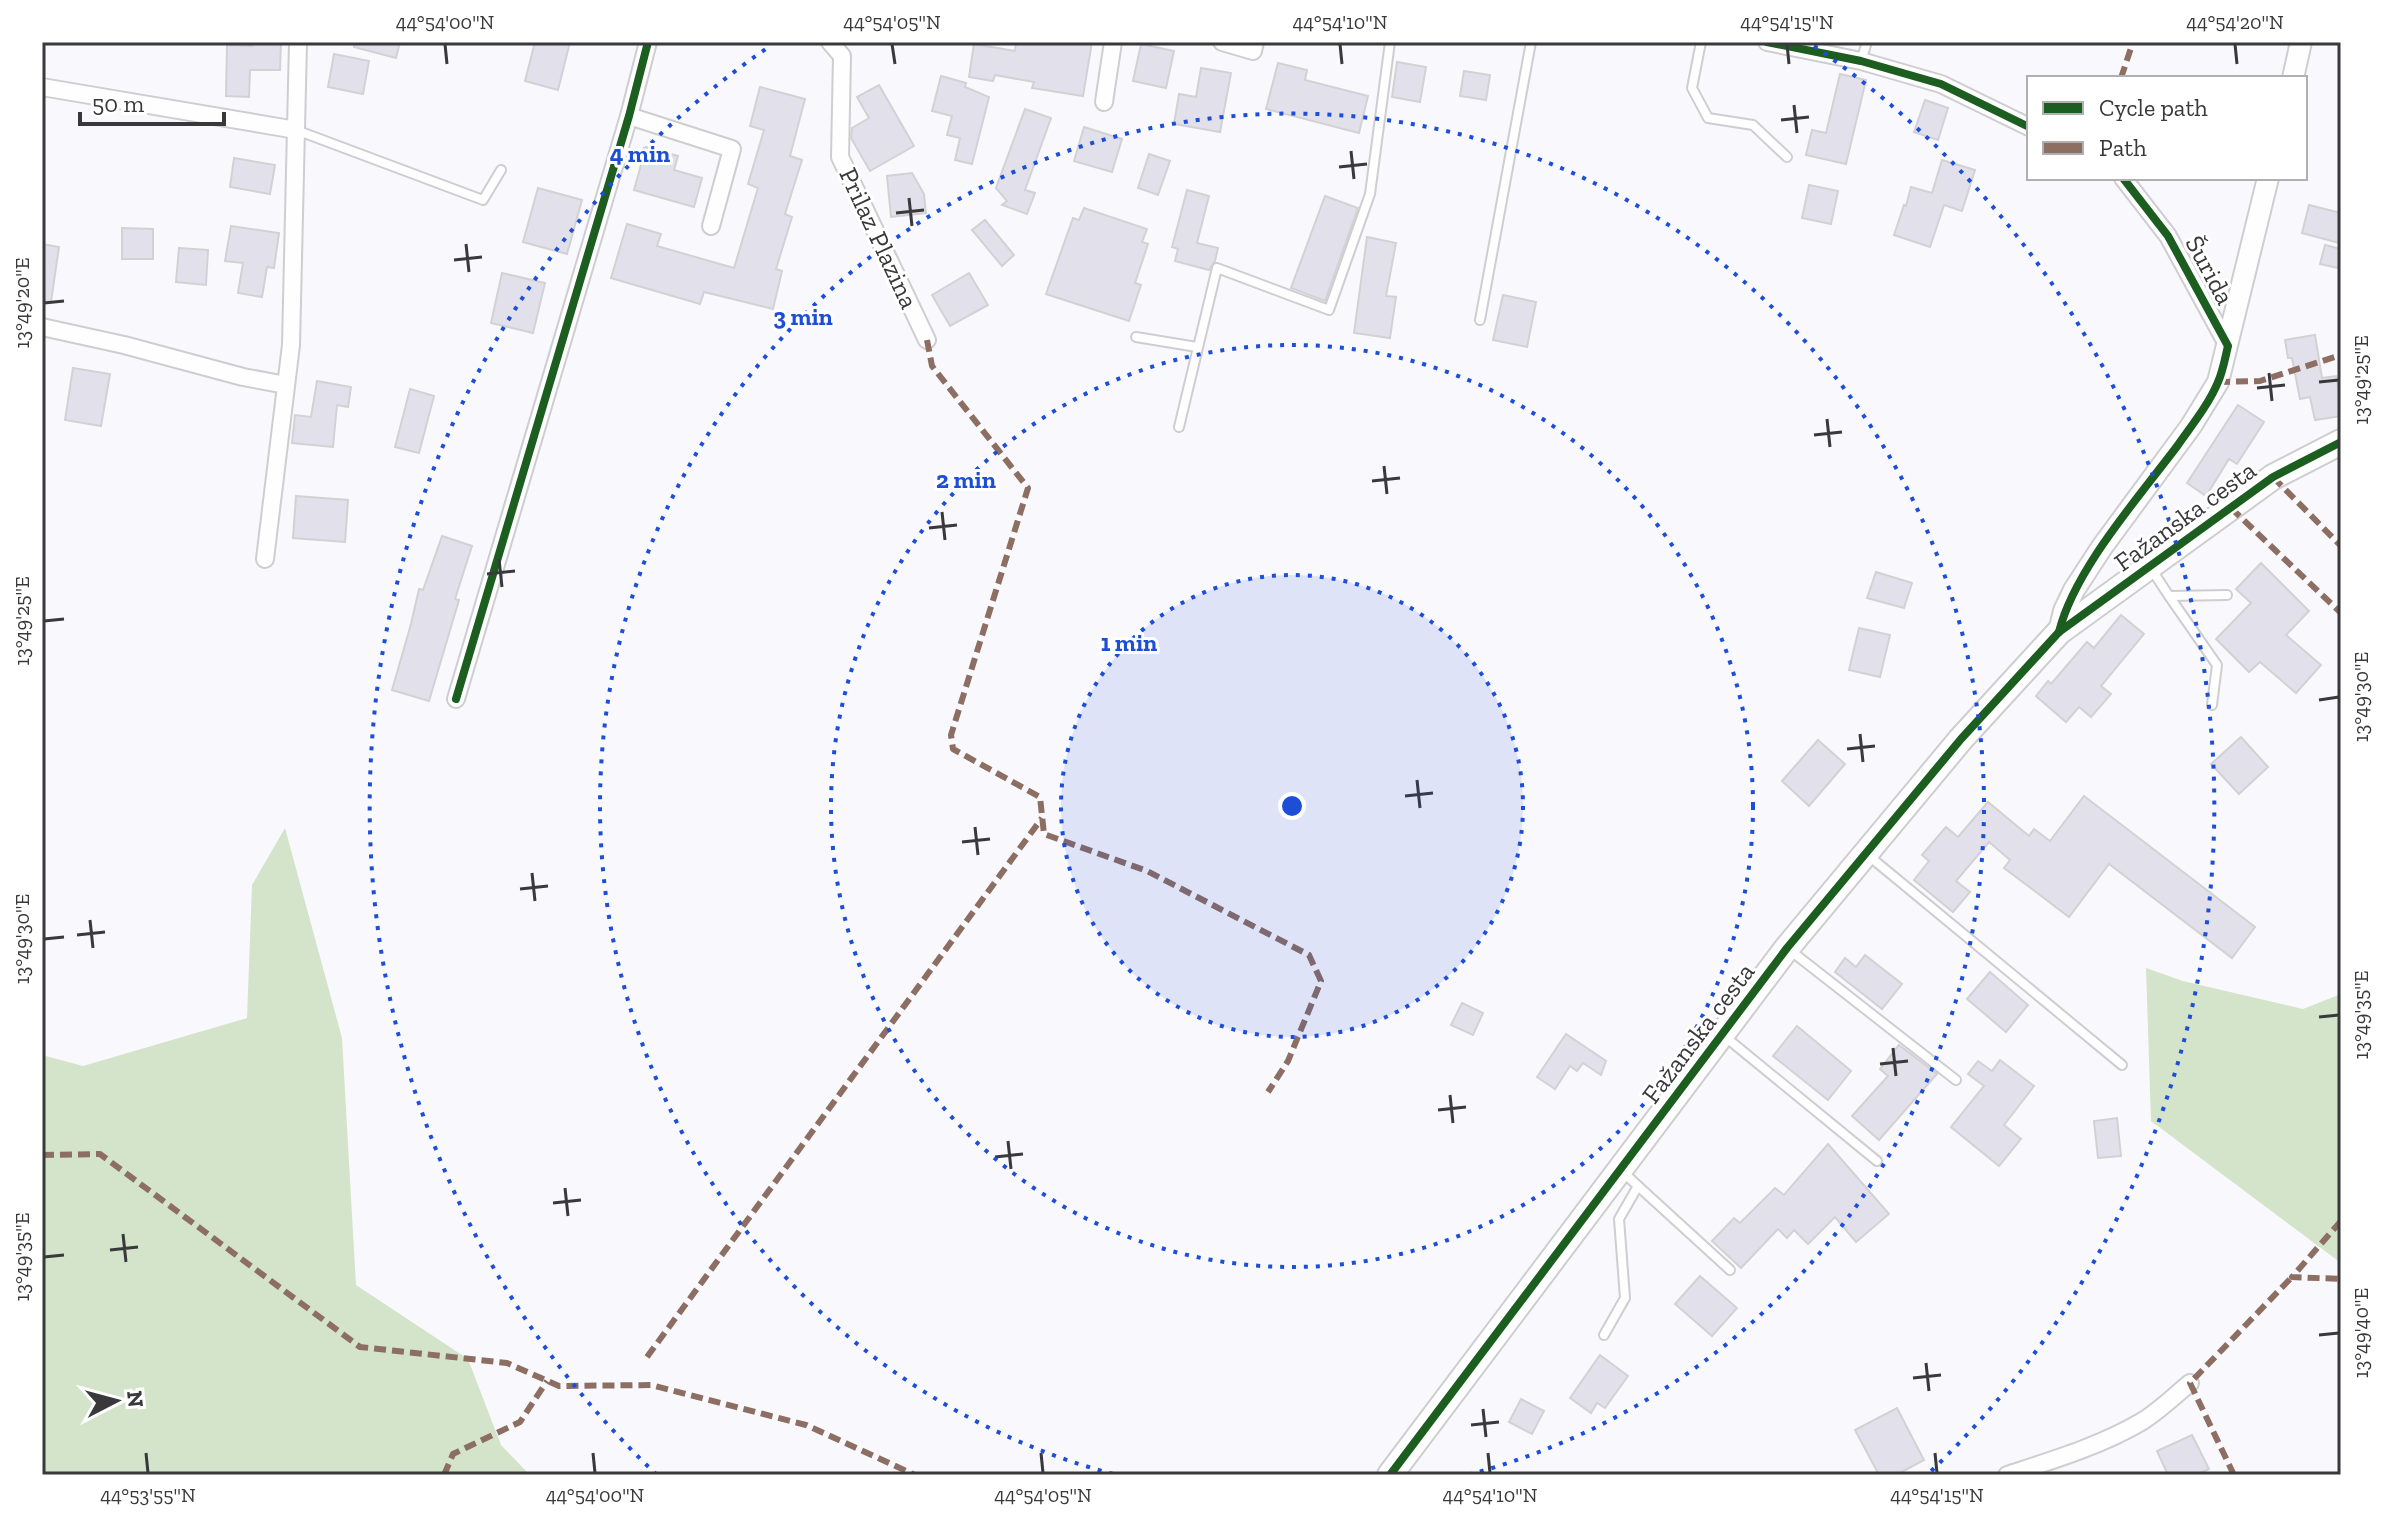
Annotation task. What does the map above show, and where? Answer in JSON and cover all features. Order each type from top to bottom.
[{"type":"main road","name":"Fažanska cesta","points":[[1390,1475],[1629,1178],[1722,1034],[1787,948],[1961,739],[2059,632],[2273,477],[2341,442]]},
{"type":"street","points":[[265,559],[291,345],[298,42]]},
{"type":"street","points":[[456,699],[629,116],[648,42]]},
{"type":"street","name":"Prilaz Plazina","points":[[830,42],[842,56],[840,157],[927,340]]},
{"type":"street","points":[[1104,102],[1113,42]]},
{"type":"street","points":[[1222,42],[1253,51],[1255,42]]},
{"type":"street","points":[[1767,42],[1861,61],[1941,84],[2027,126]]},
{"type":"street","points":[[2293,76],[2301,42]]},
{"type":"street","points":[[42,87],[296,130]]},
{"type":"street","points":[[629,116],[732,149],[711,226]]},
{"type":"street","name":"Šurida","points":[[2125,180],[2168,236],[2228,346]]},
{"type":"street","name":"Fažanska cesta","points":[[2059,632],[2074,590],[2191,426],[2218,382],[2268,180]]},
{"type":"street","points":[[42,327],[286,385]]},
{"type":"street","points":[[2007,1475],[2112,1437],[2144,1421],[2190,1383]]},
{"type":"lane","points":[[1179,427],[1217,268],[1329,310],[1370,194],[1390,42]]},
{"type":"lane","points":[[1480,320],[1531,42]]},
{"type":"lane","points":[[1701,42],[1692,88],[1708,118],[1753,125],[1787,157]]},
{"type":"lane","points":[[1861,61],[1867,42]]},
{"type":"lane","points":[[296,130],[483,200],[501,170]]},
{"type":"lane","points":[[1136,337],[1197,347]]},
{"type":"lane","points":[[2150,567],[2217,665],[2212,705]]},
{"type":"lane","points":[[2169,596],[2227,595]]},
{"type":"lane","points":[[1866,853],[2122,1065]]},
{"type":"lane","points":[[1787,948],[1956,1080]]},
{"type":"lane","points":[[1722,1034],[1877,1161]]},
{"type":"lane","points":[[1604,1335],[1625,1298],[1619,1219],[1629,1178],[1730,1270]]},
{"type":"green space","points":[[285,828],[342,1038],[356,1285],[468,1359],[501,1445],[530,1475],[42,1475],[42,1055],[83,1066],[247,1018],[252,885]]},
{"type":"green space","points":[[2146,968],[2183,981],[2303,1009],[2341,994],[2341,1263],[2151,1121]]},
{"type":"building","points":[[253,42],[281,42],[280,70],[250,70],[249,97],[226,96],[227,45],[253,46]]},
{"type":"building","points":[[355,42],[400,42],[396,58],[354,47]]},
{"type":"building","points":[[535,42],[570,42],[558,90],[525,81]]},
{"type":"building","points":[[1016,42],[1092,42],[1083,96],[1032,88],[1034,82],[995,75],[993,81],[969,77],[974,44],[1015,51]]},
{"type":"building","points":[[1141,44],[1174,51],[1166,88],[1133,81]]},
{"type":"building","points":[[334,54],[369,61],[363,94],[328,87]]},
{"type":"building","points":[[1397,62],[1426,67],[1420,102],[1392,97]]},
{"type":"building","points":[[1278,63],[1307,70],[1305,80],[1368,96],[1359,133],[1266,109]]},
{"type":"building","points":[[1201,68],[1231,73],[1220,132],[1174,124],[1179,94],[1196,97]]},
{"type":"building","points":[[1464,71],[1490,75],[1486,100],[1460,96]]},
{"type":"building","points":[[1840,74],[1866,80],[1846,164],[1806,155],[1812,130],[1826,133]]},
{"type":"building","points":[[941,76],[966,83],[965,87],[989,97],[972,164],[955,160],[960,138],[947,135],[952,116],[932,111]]},
{"type":"building","points":[[879,85],[914,146],[870,171],[851,138],[852,128],[869,118],[857,97]]},
{"type":"building","points":[[760,87],[805,99],[790,156],[802,160],[785,214],[792,217],[776,269],[782,271],[773,309],[704,292],[700,304],[611,278],[627,224],[661,234],[657,246],[734,268],[758,188],[748,184],[764,130],[750,126]]},
{"type":"building","points":[[1925,100],[1948,108],[1938,140],[1914,132]]},
{"type":"building","points":[[1025,109],[1051,118],[1025,190],[1035,193],[1027,214],[1002,205],[1007,201],[996,188]]},
{"type":"building","points":[[1084,127],[1122,139],[1112,172],[1074,161]]},
{"type":"building","points":[[646,147],[678,156],[674,170],[702,178],[694,207],[634,190]]},
{"type":"building","points":[[1149,154],[1170,161],[1158,195],[1138,188]]},
{"type":"building","points":[[234,158],[275,165],[270,194],[230,187]]},
{"type":"building","points":[[1942,160],[1975,170],[1962,211],[1944,205],[1930,247],[1894,235],[1911,187],[1932,193]]},
{"type":"building","points":[[912,173],[924,194],[926,213],[891,217],[887,176]]},
{"type":"building","points":[[1809,185],[1838,191],[1831,224],[1802,218]]},
{"type":"building","points":[[538,188],[582,200],[567,254],[523,242]]},
{"type":"building","points":[[1187,190],[1209,196],[1197,243],[1218,248],[1209,270],[1175,261],[1178,249],[1172,247]]},
{"type":"building","points":[[1325,196],[1358,208],[1325,301],[1291,288]]},
{"type":"building","points":[[2309,205],[2341,213],[2339,243],[2302,233]]},
{"type":"building","points":[[1084,208],[1147,229],[1142,242],[1148,244],[1135,283],[1141,285],[1129,321],[1046,294],[1073,218],[1079,220]]},
{"type":"building","points":[[985,220],[1014,255],[1002,266],[972,230]]},
{"type":"building","points":[[231,226],[279,233],[274,268],[267,267],[262,297],[238,293],[243,263],[225,261]]},
{"type":"building","points":[[122,228],[153,229],[153,259],[122,259]]},
{"type":"building","points":[[1367,237],[1396,243],[1386,296],[1396,297],[1390,338],[1354,333]]},
{"type":"building","points":[[42,244],[59,247],[51,302],[42,301]]},
{"type":"building","points":[[2325,245],[2341,249],[2338,268],[2320,264]]},
{"type":"building","points":[[179,248],[208,250],[206,285],[176,282]]},
{"type":"building","points":[[502,273],[545,283],[533,333],[491,323]]},
{"type":"building","points":[[969,273],[988,305],[950,326],[932,295]]},
{"type":"building","points":[[1503,295],[1536,302],[1527,347],[1493,340]]},
{"type":"building","points":[[2315,335],[2322,378],[2336,376],[2341,416],[2315,420],[2310,397],[2300,399],[2285,340]]},
{"type":"building","points":[[73,368],[110,374],[101,426],[65,420]]},
{"type":"building","points":[[317,381],[351,387],[348,407],[337,405],[333,447],[292,443],[295,415],[311,417]]},
{"type":"building","points":[[410,389],[434,396],[419,453],[395,447]]},
{"type":"building","points":[[2238,405],[2264,422],[2237,464],[2229,459],[2206,496],[2187,483]]},
{"type":"building","points":[[296,496],[348,500],[345,542],[293,538]]},
{"type":"building","points":[[442,536],[472,546],[429,701],[392,690],[419,589],[423,590]]},
{"type":"building","points":[[2261,563],[2309,611],[2286,635],[2321,665],[2296,693],[2260,662],[2249,672],[2216,639],[2251,603],[2236,589]]},
{"type":"building","points":[[1876,572],[1912,583],[1904,608],[1867,598]]},
{"type":"building","points":[[2121,615],[2144,634],[2101,686],[2111,694],[2091,717],[2079,707],[2066,722],[2036,696],[2048,681],[2051,684],[2087,642],[2094,648]]},
{"type":"building","points":[[1859,628],[1890,635],[1880,677],[1849,670]]},
{"type":"building","points":[[2241,737],[2268,767],[2239,794],[2211,764]]},
{"type":"building","points":[[1818,740],[1845,764],[1809,806],[1782,781]]},
{"type":"building","points":[[2084,796],[2255,927],[2232,958],[2109,864],[2069,917],[2004,868],[2010,860],[1989,842],[1956,881],[1970,892],[1953,912],[1914,880],[1929,861],[1922,855],[1946,827],[1958,837],[1988,802],[2029,836],[2034,829],[2050,841]]},
{"type":"building","points":[[1865,955],[1902,984],[1882,1009],[1835,972],[1845,958],[1856,967]]},
{"type":"building","points":[[1990,972],[2028,1005],[2006,1032],[1967,999]]},
{"type":"building","points":[[1462,1003],[1483,1013],[1473,1035],[1451,1025]]},
{"type":"building","points":[[1797,1026],[1851,1071],[1828,1100],[1773,1056]]},
{"type":"building","points":[[1566,1034],[1606,1061],[1601,1075],[1583,1063],[1577,1071],[1570,1066],[1555,1089],[1537,1077]]},
{"type":"building","points":[[1899,1045],[1937,1074],[1879,1140],[1852,1116],[1888,1076],[1880,1069]]},
{"type":"building","points":[[2000,1060],[2034,1086],[2004,1125],[2021,1139],[1999,1166],[1951,1127],[1984,1086],[1968,1074],[1978,1061],[1992,1071]]},
{"type":"building","points":[[2117,1118],[2121,1156],[2098,1158],[2094,1121]]},
{"type":"building","points":[[1828,1144],[1889,1214],[1856,1242],[1835,1217],[1808,1244],[1794,1230],[1787,1238],[1778,1229],[1741,1268],[1712,1241],[1734,1218],[1740,1223],[1775,1188],[1784,1195]]},
{"type":"building","points":[[1700,1276],[1737,1308],[1712,1336],[1675,1304]]},
{"type":"building","points":[[1600,1355],[1628,1376],[1605,1408],[1597,1403],[1591,1413],[1570,1398]]},
{"type":"building","points":[[1521,1399],[1544,1411],[1532,1434],[1509,1422]]},
{"type":"building","points":[[1897,1408],[1924,1460],[1896,1475],[1879,1475],[1855,1430]]},
{"type":"building","points":[[2192,1435],[2209,1469],[2196,1475],[2168,1475],[2157,1451]]},
{"type":"marked path","points":[[2122,76],[2133,42]]},
{"type":"marked path","points":[[927,340],[932,366],[1028,488],[951,735],[953,749],[1040,797],[1044,834],[1147,871],[1309,955],[1321,981],[1288,1061],[1268,1092]]},
{"type":"marked path","points":[[2218,382],[2260,381],[2341,355]]},
{"type":"marked path","points":[[2273,477],[2341,546]]},
{"type":"marked path","points":[[2231,508],[2341,613]]},
{"type":"marked path","points":[[647,1357],[1042,818]]},
{"type":"marked path","points":[[42,1155],[100,1154],[360,1347],[507,1363],[559,1386],[651,1385],[806,1425],[915,1475]]},
{"type":"marked path","points":[[2341,1221],[2292,1277],[2341,1279]]},
{"type":"marked path","points":[[2234,1475],[2190,1383],[2292,1277]]},
{"type":"marked path","points":[[444,1475],[453,1454],[520,1422],[547,1381]]},
{"type":"cycle path","points":[[456,699],[629,116],[648,42]]},
{"type":"cycle path","points":[[1767,42],[1861,61],[1941,84],[2027,126]]},
{"type":"cycle path","points":[[2059,632],[2078,584],[2093,559],[2210,398],[2220,378],[2228,346],[2168,236],[2125,180]]},
{"type":"cycle path","points":[[1390,1475],[1787,948],[1961,739],[2059,632],[2273,477],[2341,442]]}]
